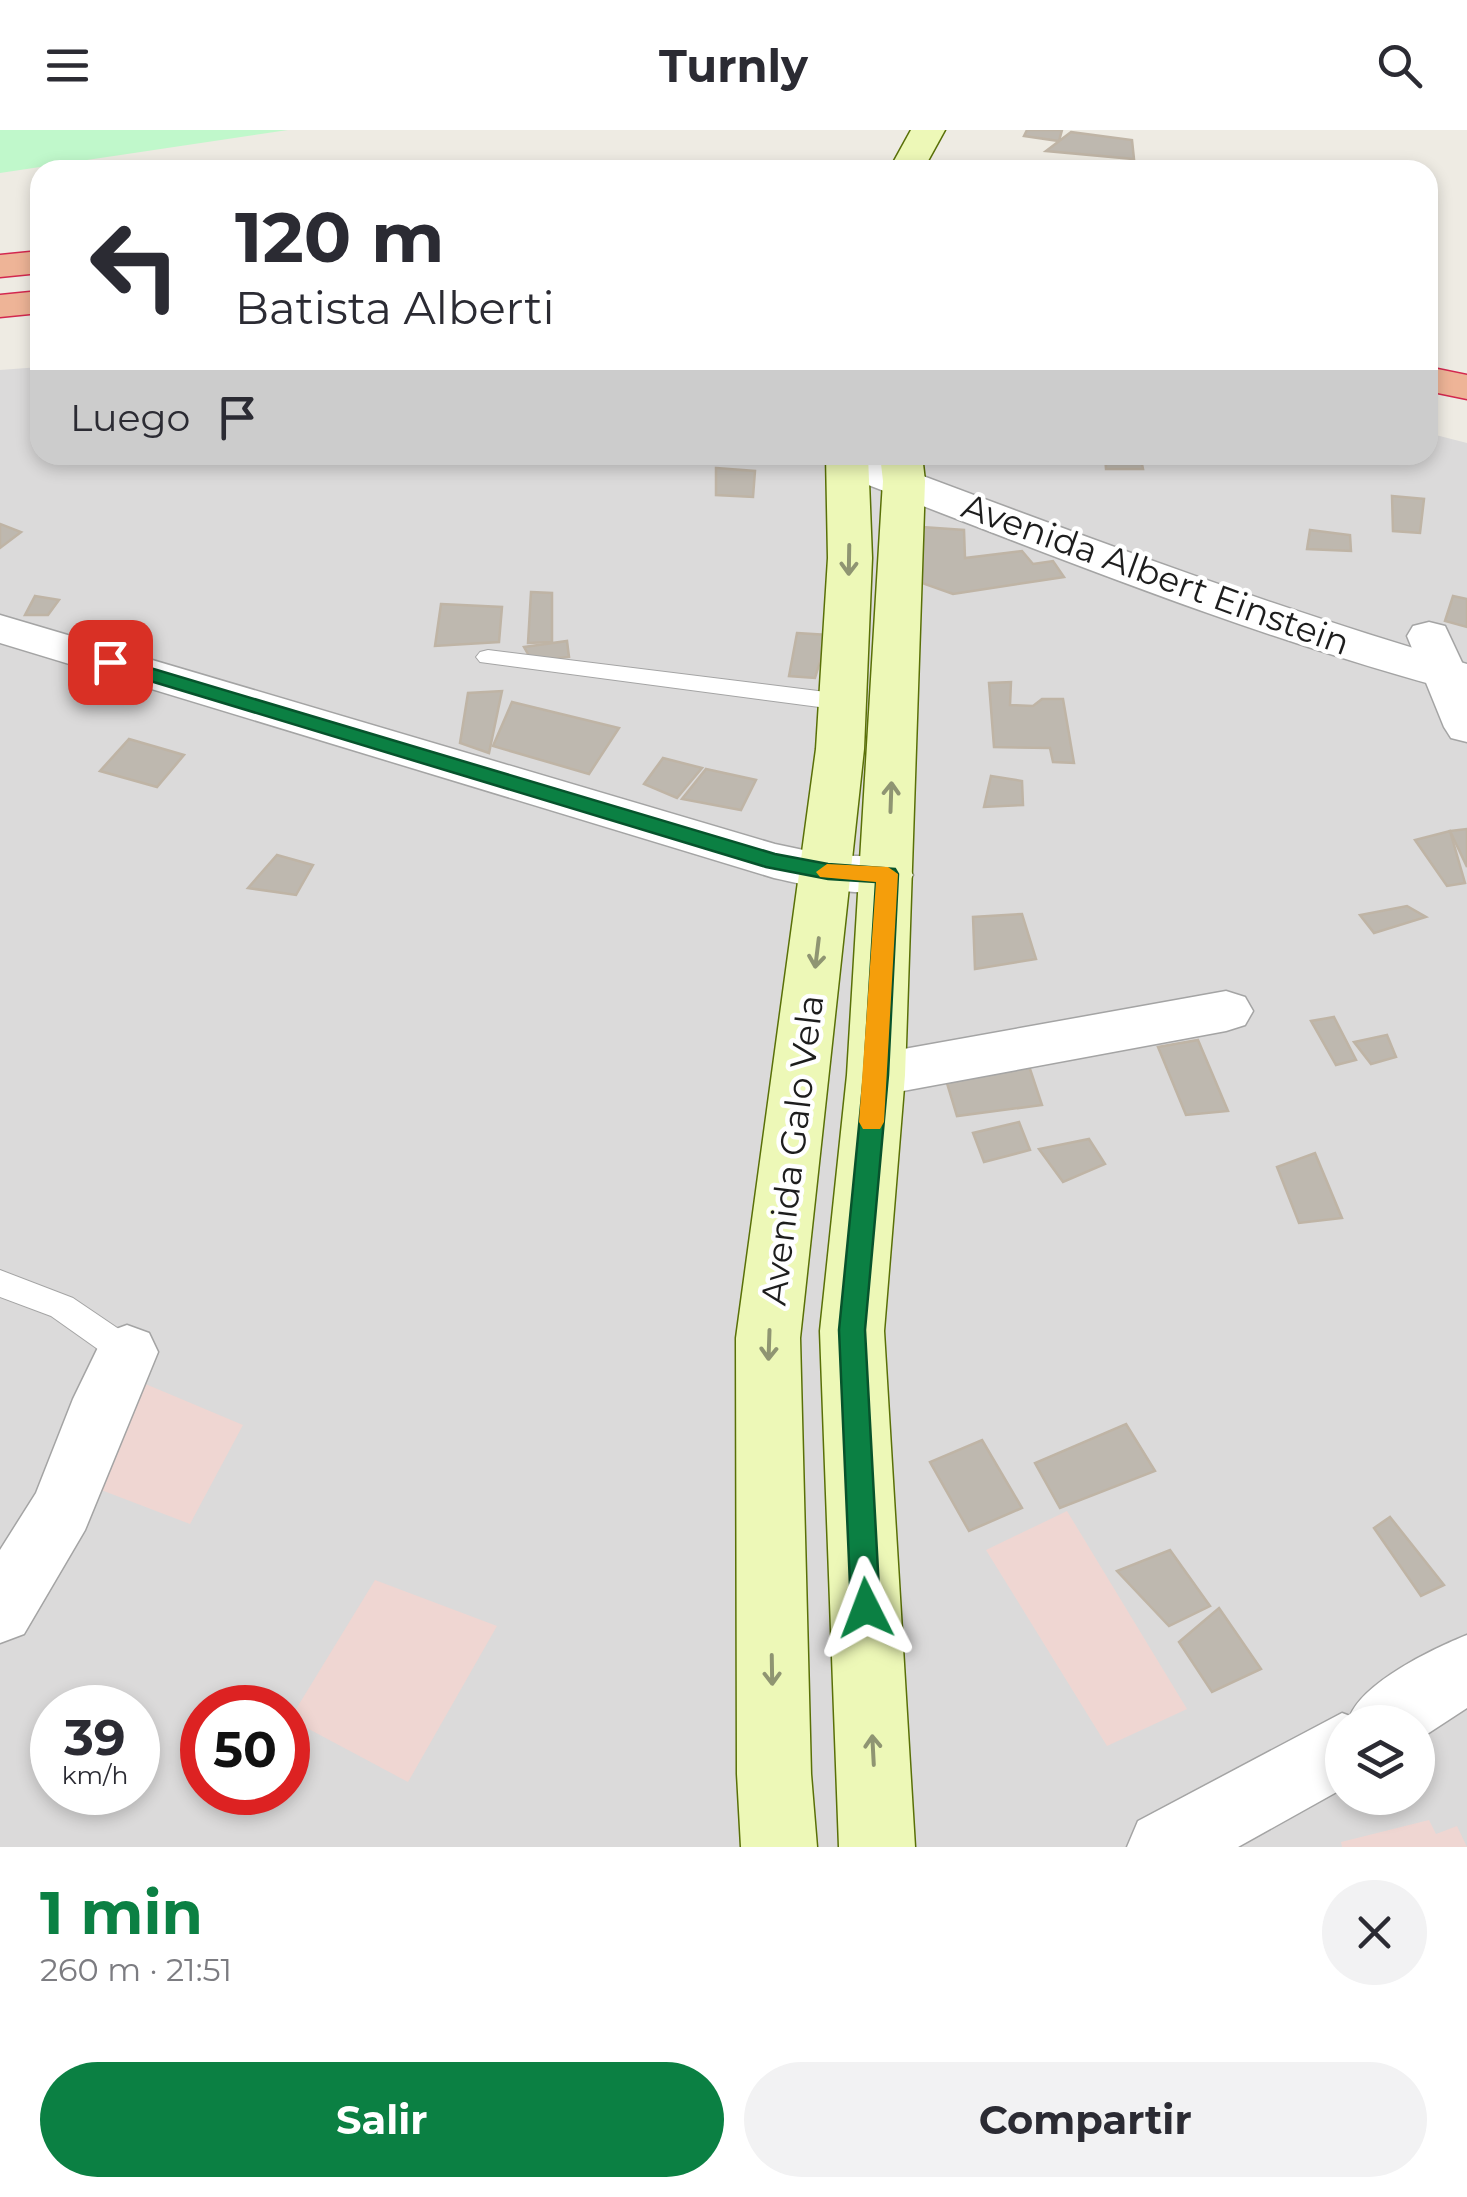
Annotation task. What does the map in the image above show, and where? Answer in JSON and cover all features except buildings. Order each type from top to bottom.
[{"type":"highway","points":[[0,266],[30,263]]},
{"type":"highway","points":[[0,306],[30,303]]},
{"type":"highway","points":[[1438,381],[1467,387]]},
{"type":"highway","points":[[1438,410],[1467,416]]},
{"type":"main road","points":[[912,160],[928,130]]},
{"type":"main road","name":"Avenida Galo Vela","points":[[878,1847],[852,1330],[876,1075],[842,702],[850,558],[882,465]]},
{"type":"main road","name":"Avenida Galo Vela","points":[[780,1847],[774,1774],[768,1338],[858,873],[883,465]]},
{"type":"street","name":"Avenida Albert Einstein","points":[[892,465],[1167,583],[1451,659]]},
{"type":"street","points":[[0,629],[774,861],[858,873]]},
{"type":"street","points":[[1451,659],[1467,726]]},
{"type":"street","points":[[876,1075],[1226,1011]]},
{"type":"street","points":[[0,1612],[62,1509],[126,1352]]},
{"type":"street","points":[[1410,1705],[1467,1669]]},
{"type":"street","points":[[1164,1847],[1325,1759]]},
{"type":"lane","points":[[488,657],[842,702]]},
{"type":"lane","points":[[0,1283],[62,1307],[126,1352]]},
{"type":"shaded area","points":[[30,368],[30,465],[1438,465],[1438,436],[1467,443],[1467,1847],[0,1847],[0,370]]},
{"type":"shaded area","points":[[136,1380],[243,1425],[190,1524],[96,1488]]},
{"type":"shaded area","points":[[1067,1511],[1187,1709],[1107,1746],[986,1550]]},
{"type":"shaded area","points":[[375,1580],[497,1626],[408,1782],[310,1730],[310,1686]]},
{"type":"shaded area","points":[[1429,1820],[1436,1834],[1457,1826],[1467,1847],[1342,1847],[1341,1842]]},
{"type":"green space","points":[[0,130],[288,130],[87,160],[30,160],[30,169],[0,173]]},
{"type":"slow traffic","points":[[827,872],[888,874],[871,1122]]},
{"type":"route","points":[[110,662],[774,861],[828,872],[888,874],[876,1075],[852,1330],[866,1608]]}]
